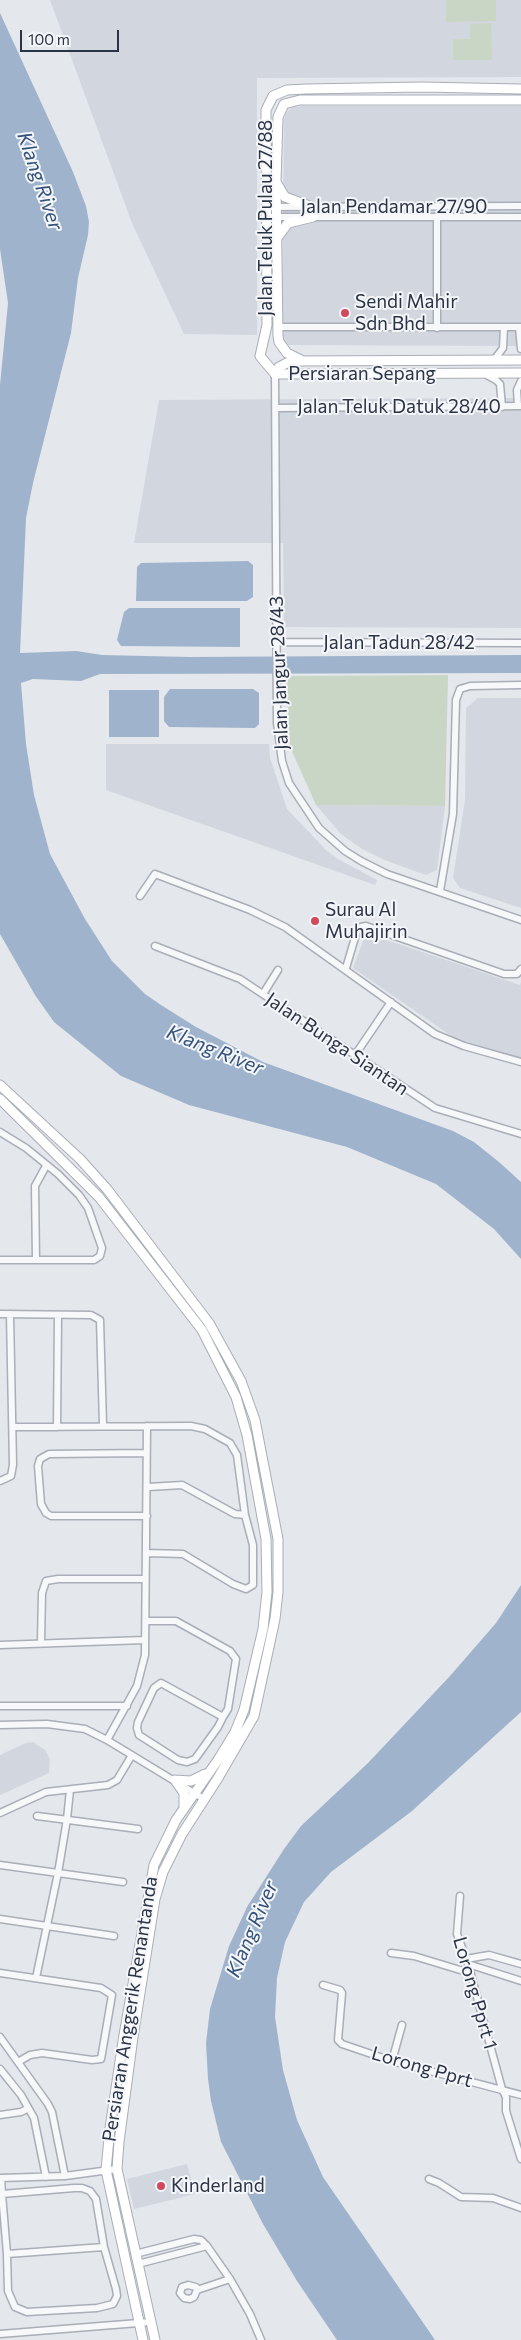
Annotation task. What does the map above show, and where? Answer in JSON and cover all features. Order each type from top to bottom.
[{"type":"main road","name":"Jalan Teluk Pulau 27/88","points":[[275,374],[260,356],[267,324],[266,110],[273,96],[278,92],[306,89],[422,87],[521,89]]},
{"type":"main road","name":"Jalan Teluk Pulau 27/88","points":[[301,360],[292,357],[282,347],[279,342],[278,328],[276,182],[278,117],[284,104],[291,101],[521,100]]},
{"type":"main road","points":[[276,182],[285,197],[312,207]]},
{"type":"main road","points":[[276,239],[288,223],[313,217]]},
{"type":"main road","name":"Persiaran Sepang","points":[[521,360],[301,360],[286,362],[279,367],[275,374],[521,374]]},
{"type":"main road","points":[[364,360],[364,374]]},
{"type":"main road","name":"Persiaran Anggerik Renantanda","points":[[0,1086],[80,1159],[107,1189],[181,1283],[209,1323],[228,1354],[256,1420],[278,1539],[279,1557],[275,1620],[254,1716],[170,1854],[156,1899],[126,2087],[117,2170],[155,2340]]},
{"type":"main road","name":"Persiaran Anggerik Renantanda","points":[[0,1099],[72,1168],[99,1197],[202,1330],[236,1397],[247,1435],[268,1556],[263,1629],[244,1710],[235,1732],[184,1808],[154,1865],[110,2128],[106,2170],[143,2340]]},
{"type":"main road","points":[[72,1168],[80,1159]]},
{"type":"main road","points":[[268,1556],[279,1557]]},
{"type":"main road","points":[[174,1780],[197,1779],[212,1768]]},
{"type":"main road","points":[[174,1780],[184,1793],[184,1808]]},
{"type":"street","name":"Jalan Pendamar 27/90","points":[[266,212],[276,207],[521,206]]},
{"type":"street","name":"Jalan Pendamar 27/90","points":[[266,212],[276,217],[521,217]]},
{"type":"street","points":[[437,217],[437,328]]},
{"type":"street","points":[[494,360],[503,348],[504,327]]},
{"type":"street","points":[[278,328],[520,327],[521,349]]},
{"type":"street","name":"Jalan Jangur 28/43","points":[[275,374],[276,681],[278,733],[282,761],[296,796],[319,828],[331,840],[361,861],[387,874],[521,920]]},
{"type":"street","points":[[482,374],[496,380],[500,384],[502,407]]},
{"type":"street","points":[[520,406],[517,390],[521,381]]},
{"type":"street","name":"Jalan Teluk Datuk 28/40","points":[[276,408],[520,406]]},
{"type":"street","name":"Jalan Tadun 28/42","points":[[276,642],[521,643]]},
{"type":"street","points":[[440,891],[453,814],[456,700],[460,689],[470,686],[521,685]]},
{"type":"street","points":[[140,896],[155,874],[250,910],[285,927],[346,968],[436,1034],[464,1046],[521,1062]]},
{"type":"street","points":[[346,968],[357,931],[361,927],[366,926],[504,974],[517,974],[521,969]]},
{"type":"street","name":"Jalan Bunga Siantan","points":[[155,946],[240,979],[435,1108],[521,1134]]},
{"type":"street","points":[[263,994],[278,970]]},
{"type":"street","points":[[355,1055],[391,1002]]},
{"type":"street","points":[[0,1132],[26,1148],[58,1174],[88,1208],[97,1230],[102,1253],[98,1259],[94,1260],[0,1260]]},
{"type":"street","points":[[36,1260],[35,1186],[46,1166]]},
{"type":"street","points":[[0,1314],[91,1315],[100,1320],[103,1425]]},
{"type":"street","points":[[0,1481],[11,1476],[13,1427],[10,1314]]},
{"type":"street","points":[[57,1427],[58,1316]]},
{"type":"street","points":[[13,1427],[103,1425],[197,1426],[230,1443],[237,1455],[245,1515],[253,1545],[253,1585],[246,1588],[234,1584],[182,1554],[147,1552]]},
{"type":"street","points":[[107,1740],[127,1706],[142,1672],[146,1621],[147,1426]]},
{"type":"street","points":[[146,1452],[49,1454],[40,1459],[38,1466],[43,1510],[51,1516],[147,1516]]},
{"type":"street","points":[[148,1487],[182,1485],[235,1514],[245,1515]]},
{"type":"street","points":[[41,1642],[42,1593],[46,1581],[58,1579],[145,1579]]},
{"type":"street","points":[[146,1621],[176,1621],[234,1654],[236,1660],[230,1700],[223,1717],[192,1761],[178,1760],[139,1735],[136,1728],[138,1722],[154,1688],[161,1683],[166,1684],[223,1717]]},
{"type":"street","points":[[0,1645],[41,1642],[145,1640]]},
{"type":"street","points":[[0,1706],[127,1706]]},
{"type":"street","points":[[0,1724],[73,1726],[84,1729],[107,1740],[204,1799]]},
{"type":"street","points":[[0,1813],[46,1792],[102,1787],[112,1783],[132,1755]]},
{"type":"street","points":[[36,1978],[58,1873],[70,1790]]},
{"type":"street","points":[[37,1816],[138,1829]]},
{"type":"street","points":[[0,1865],[123,1882]]},
{"type":"street","name":"Lorong Pprt 1","points":[[460,1896],[457,1934],[467,1962],[502,2090],[506,2097],[506,2111],[521,2159]]},
{"type":"street","points":[[0,1919],[114,1936]]},
{"type":"street","points":[[391,1953],[414,1956],[470,1973]]},
{"type":"street","points":[[467,1962],[489,1955],[521,1964]]},
{"type":"street","points":[[467,1962],[521,1981]]},
{"type":"street","points":[[0,1973],[101,1988],[112,1995],[102,2058],[92,2060],[42,2053],[30,2055],[18,2062]]},
{"type":"street","name":"Lorong Pprt","points":[[323,1985],[340,1990],[342,1993],[338,2040],[342,2044],[392,2061],[521,2095]]},
{"type":"street","points":[[392,2061],[402,2025]]},
{"type":"street","points":[[0,2037],[40,2090],[52,2112],[65,2176]]},
{"type":"street","points":[[0,2069],[21,2096],[34,2118],[46,2177]]},
{"type":"street","points":[[0,2115],[21,2112],[27,2108]]},
{"type":"street","points":[[2,2194],[74,2188],[87,2189],[96,2199],[104,2247],[117,2296],[113,2304],[97,2308],[26,2312],[15,2307],[8,2291],[1,2178],[65,2176],[117,2170]]},
{"type":"street","points":[[429,2179],[461,2197],[493,2198],[521,2208]]},
{"type":"street","points":[[135,2254],[198,2239],[207,2246],[230,2279],[250,2314],[261,2340]]},
{"type":"street","points":[[138,2264],[207,2246]]},
{"type":"street","points":[[7,2254],[104,2247]]},
{"type":"street","points":[[160,2247],[162,2257]]},
{"type":"street","points":[[197,2290],[230,2279]]},
{"type":"street","points":[[0,2334],[13,2336],[151,2322]]},
{"type":"shaded area","points":[[50,0],[521,0],[521,77],[257,78],[257,335],[184,334],[132,223]]},
{"type":"shaded area","points":[[303,106],[521,106],[521,346],[286,345],[282,339],[284,120],[286,113],[291,108]]},
{"type":"shaded area","points":[[521,398],[521,628],[284,627],[283,543],[134,543],[159,400]]},
{"type":"shaded area","points":[[478,698],[521,698],[521,908],[460,888],[453,878],[465,800],[466,708]]},
{"type":"shaded area","points":[[106,744],[269,744],[270,758],[287,809],[326,850],[338,859],[377,880],[375,885],[106,790]]},
{"type":"shaded area","points":[[316,805],[445,806],[437,870],[426,875],[387,861],[362,849],[341,834]]},
{"type":"shaded area","points":[[366,933],[520,985],[521,982],[521,1059],[460,1042],[353,968]]},
{"type":"shaded area","points":[[33,1742],[45,1750],[50,1759],[49,1773],[0,1795],[0,1755],[26,1743]]},
{"type":"shaded area","name":"Kinderland","points":[[187,2164],[195,2194],[134,2209],[127,2179]]},
{"type":"green space","points":[[446,0],[496,0],[496,21],[446,22]]},
{"type":"green space","points":[[491,23],[492,60],[453,60],[453,39],[470,39],[470,24]]},
{"type":"green space","points":[[448,675],[445,806],[316,805],[290,747],[286,676]]},
{"type":"water","name":"Klang River","points":[[0,13],[73,172],[86,206],[89,222],[88,235],[78,278],[71,333],[26,518],[20,653],[76,651],[102,655],[190,657],[521,655],[521,673],[100,674],[81,681],[33,679],[21,683],[26,744],[34,795],[50,854],[85,919],[112,961],[145,994],[161,1005],[196,1027],[263,1062],[453,1131],[474,1142],[499,1162],[521,1182],[521,1259],[494,1229],[436,1184],[347,1147],[189,1105],[121,1076],[54,1022],[35,995],[0,934],[0,385],[8,303],[0,249]]},
{"type":"water","points":[[248,561],[253,565],[253,597],[247,601],[136,601],[137,567],[141,563]]},
{"type":"water","points":[[129,608],[240,608],[240,647],[121,646],[117,640],[124,612]]},
{"type":"water","points":[[170,689],[253,689],[259,693],[259,724],[255,728],[169,727],[164,721],[164,697]]},
{"type":"water","points":[[109,690],[159,690],[159,737],[109,737]]},
{"type":"water","name":"Klang River","points":[[521,1585],[521,1712],[412,1811],[331,1872],[304,1902],[285,1942],[277,1978],[275,2017],[283,2070],[297,2120],[323,2177],[435,2340],[337,2340],[297,2281],[263,2224],[221,2142],[211,2101],[208,2079],[206,2043],[210,2009],[229,1946],[247,1907],[284,1849],[301,1826],[368,1763],[450,1676],[496,1623]]},
{"type":"place","name":"Sendi Mahir Sdn Bhd","points":[[345,313]]},
{"type":"place","name":"Surau Al Muhajirin","points":[[315,921]]},
{"type":"place","name":"Kinderland","points":[[161,2186]]}]
